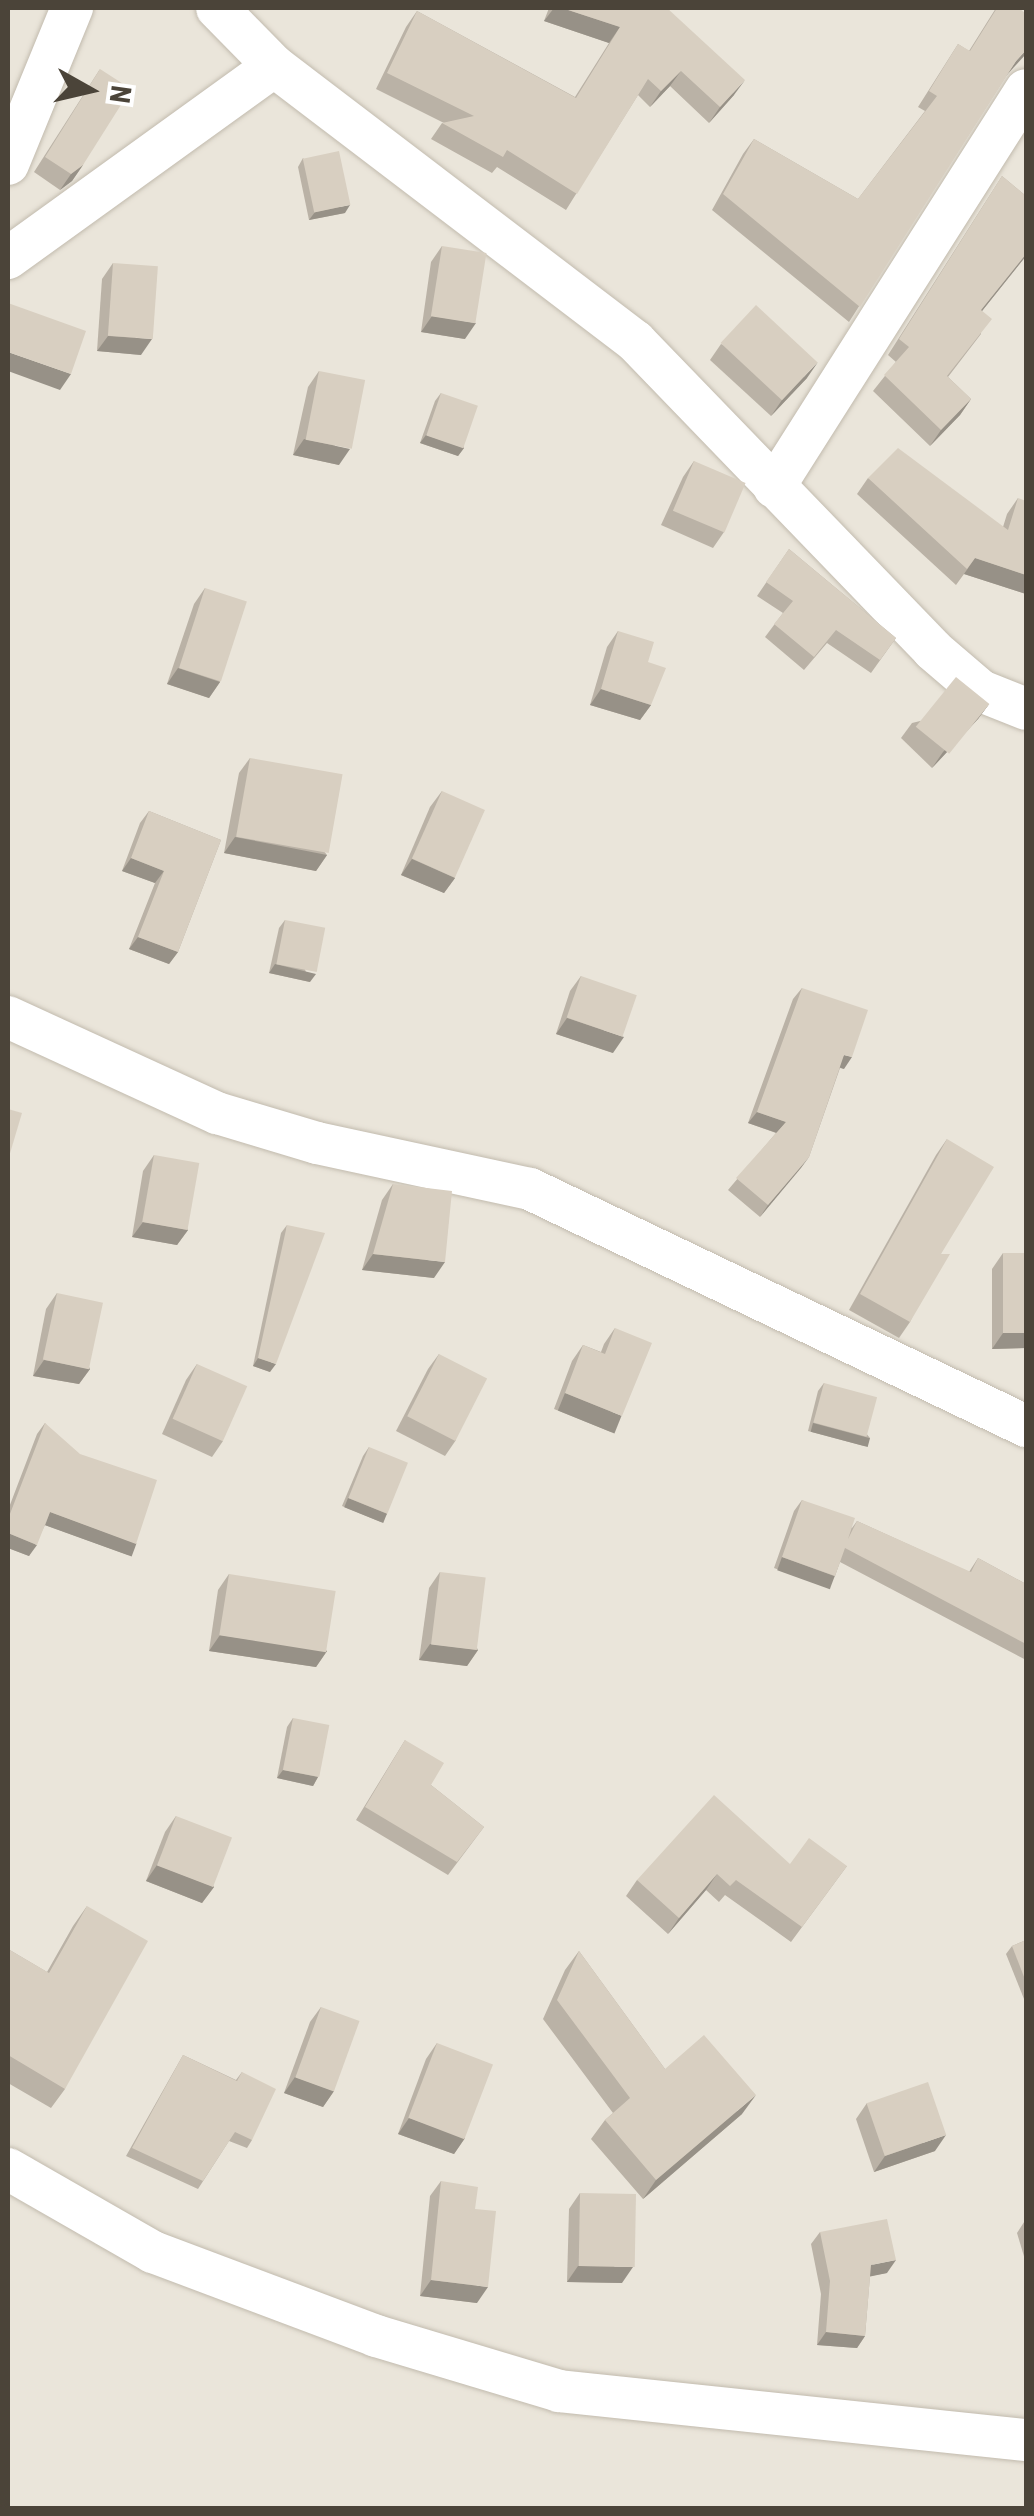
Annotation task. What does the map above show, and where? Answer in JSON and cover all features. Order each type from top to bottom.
[{"type":"street","points":[[8,164],[72,8]]},
{"type":"street","points":[[217,8],[274,66],[636,341],[933,650],[981,691],[1026,710]]},
{"type":"street","points":[[8,258],[274,66]]},
{"type":"street","points":[[774,487],[1026,90]]},
{"type":"street","points":[[8,1017],[217,1113],[317,1143],[530,1189],[1026,1426]]},
{"type":"street","points":[[8,2169],[154,2252],[376,2336],[558,2390],[1026,2440]]},
{"type":"shaded area","points":[[8,8],[1026,8],[1026,2508],[8,2508]]},
{"type":"building","points":[[562,8],[667,8],[745,80],[720,107],[681,71],[661,91],[648,79],[577,194],[507,150],[503,157],[442,123],[474,116],[387,73],[417,11],[576,98],[620,27]]},
{"type":"building","points":[[997,8],[1019,8],[1026,14],[1026,50],[860,307],[723,194],[754,139],[858,199],[937,96],[929,91],[958,44],[970,51]]},
{"type":"building","points":[[100,69],[131,89],[83,165],[71,174],[45,157]]},
{"type":"building","points":[[339,151],[350,205],[314,212],[303,159]]},
{"type":"building","points":[[1002,176],[1026,196],[1026,254],[981,310],[992,319],[947,376],[971,399],[941,430],[884,375],[909,347],[899,339]]},
{"type":"building","points":[[442,246],[486,253],[475,323],[431,316]]},
{"type":"building","points":[[113,263],[158,266],[153,339],[108,336]]},
{"type":"building","points":[[8,303],[86,331],[71,374],[8,352]]},
{"type":"building","points":[[756,305],[817,362],[782,400],[721,343]]},
{"type":"building","points":[[319,371],[365,380],[352,449],[306,440]]},
{"type":"building","points":[[441,393],[478,406],[463,448],[426,436]]},
{"type":"building","points":[[898,448],[1008,530],[1018,498],[1026,501],[1026,575],[975,558],[967,569],[868,478]]},
{"type":"building","points":[[694,461],[746,483],[724,533],[673,511]]},
{"type":"building","points":[[789,549],[896,638],[880,660],[836,630],[814,657],[774,624],[793,601],[766,582]]},
{"type":"building","points":[[205,588],[247,602],[221,681],[179,668]]},
{"type":"building","points":[[618,631],[654,642],[648,662],[666,668],[651,705],[601,689]]},
{"type":"building","points":[[956,677],[989,704],[949,754],[916,727]]},
{"type":"building","points":[[250,758],[343,774],[329,853],[236,837]]},
{"type":"building","points":[[442,791],[485,810],[455,878],[412,859]]},
{"type":"building","points":[[149,811],[221,840],[178,952],[138,937],[164,871],[131,858]]},
{"type":"building","points":[[285,920],[325,928],[317,972],[276,964]]},
{"type":"building","points":[[581,976],[637,995],[622,1037],[567,1018]]},
{"type":"building","points":[[802,988],[868,1010],[852,1057],[844,1055],[809,1157],[768,1205],[736,1178],[786,1122],[757,1112]]},
{"type":"building","points":[[8,1109],[22,1113],[8,1160]]},
{"type":"building","points":[[947,1139],[994,1167],[941,1254],[950,1254],[910,1322],[860,1294]]},
{"type":"building","points":[[154,1155],[199,1163],[187,1230],[142,1222]]},
{"type":"building","points":[[393,1184],[452,1191],[445,1262],[373,1254]]},
{"type":"building","points":[[287,1225],[325,1233],[276,1364],[258,1358]]},
{"type":"building","points":[[1003,1253],[1026,1253],[1026,1333],[1003,1333]]},
{"type":"building","points":[[57,1293],[103,1303],[89,1369],[43,1360]]},
{"type":"building","points":[[615,1328],[652,1343],[622,1416],[565,1393],[583,1345],[605,1354]]},
{"type":"building","points":[[439,1354],[487,1379],[455,1441],[407,1416]]},
{"type":"building","points":[[197,1364],[247,1386],[223,1441],[173,1419]]},
{"type":"building","points":[[824,1383],[877,1397],[867,1437],[813,1423]]},
{"type":"building","points":[[45,1423],[80,1454],[157,1480],[136,1544],[50,1512],[37,1545],[8,1533],[8,1519]]},
{"type":"building","points":[[369,1447],[408,1463],[387,1514],[348,1498]]},
{"type":"building","points":[[802,1500],[855,1518],[848,1539],[857,1521],[971,1572],[978,1558],[1026,1584],[1026,1644],[845,1548],[835,1576],[782,1557]]},
{"type":"building","points":[[440,1572],[486,1578],[477,1650],[431,1644]]},
{"type":"building","points":[[229,1574],[336,1591],[326,1652],[219,1635]]},
{"type":"building","points":[[293,1718],[329,1725],[319,1777],[283,1770]]},
{"type":"building","points":[[405,1740],[444,1763],[431,1785],[484,1827],[457,1862],[365,1807]]},
{"type":"building","points":[[714,1795],[790,1864],[809,1838],[847,1866],[802,1927],[736,1880],[730,1886],[717,1874],[679,1918],[637,1880]]},
{"type":"building","points":[[176,1816],[232,1838],[213,1887],[157,1865]]},
{"type":"building","points":[[87,1906],[148,1941],[65,2089],[8,2055],[8,1949],[49,1973]]},
{"type":"building","points":[[1026,1940],[1026,1982],[1012,1946]]},
{"type":"building","points":[[579,1951],[665,2069],[704,2035],[756,2095],[656,2180],[605,2120],[630,2098],[557,2000]]},
{"type":"building","points":[[321,2007],[360,2021],[334,2091],[295,2077]]},
{"type":"building","points":[[437,2043],[493,2065],[464,2139],[408,2118]]},
{"type":"building","points":[[183,2055],[237,2081],[242,2072],[276,2089],[252,2140],[235,2132],[203,2181],[132,2148]]},
{"type":"building","points":[[928,2082],[946,2135],[885,2156],[867,2103]]},
{"type":"building","points":[[441,2181],[478,2187],[475,2209],[496,2211],[488,2287],[431,2280]]},
{"type":"building","points":[[580,2193],[636,2194],[635,2267],[579,2266]]},
{"type":"building","points":[[887,2219],[896,2260],[871,2265],[865,2336],[826,2332],[830,2281],[820,2232]]}]
